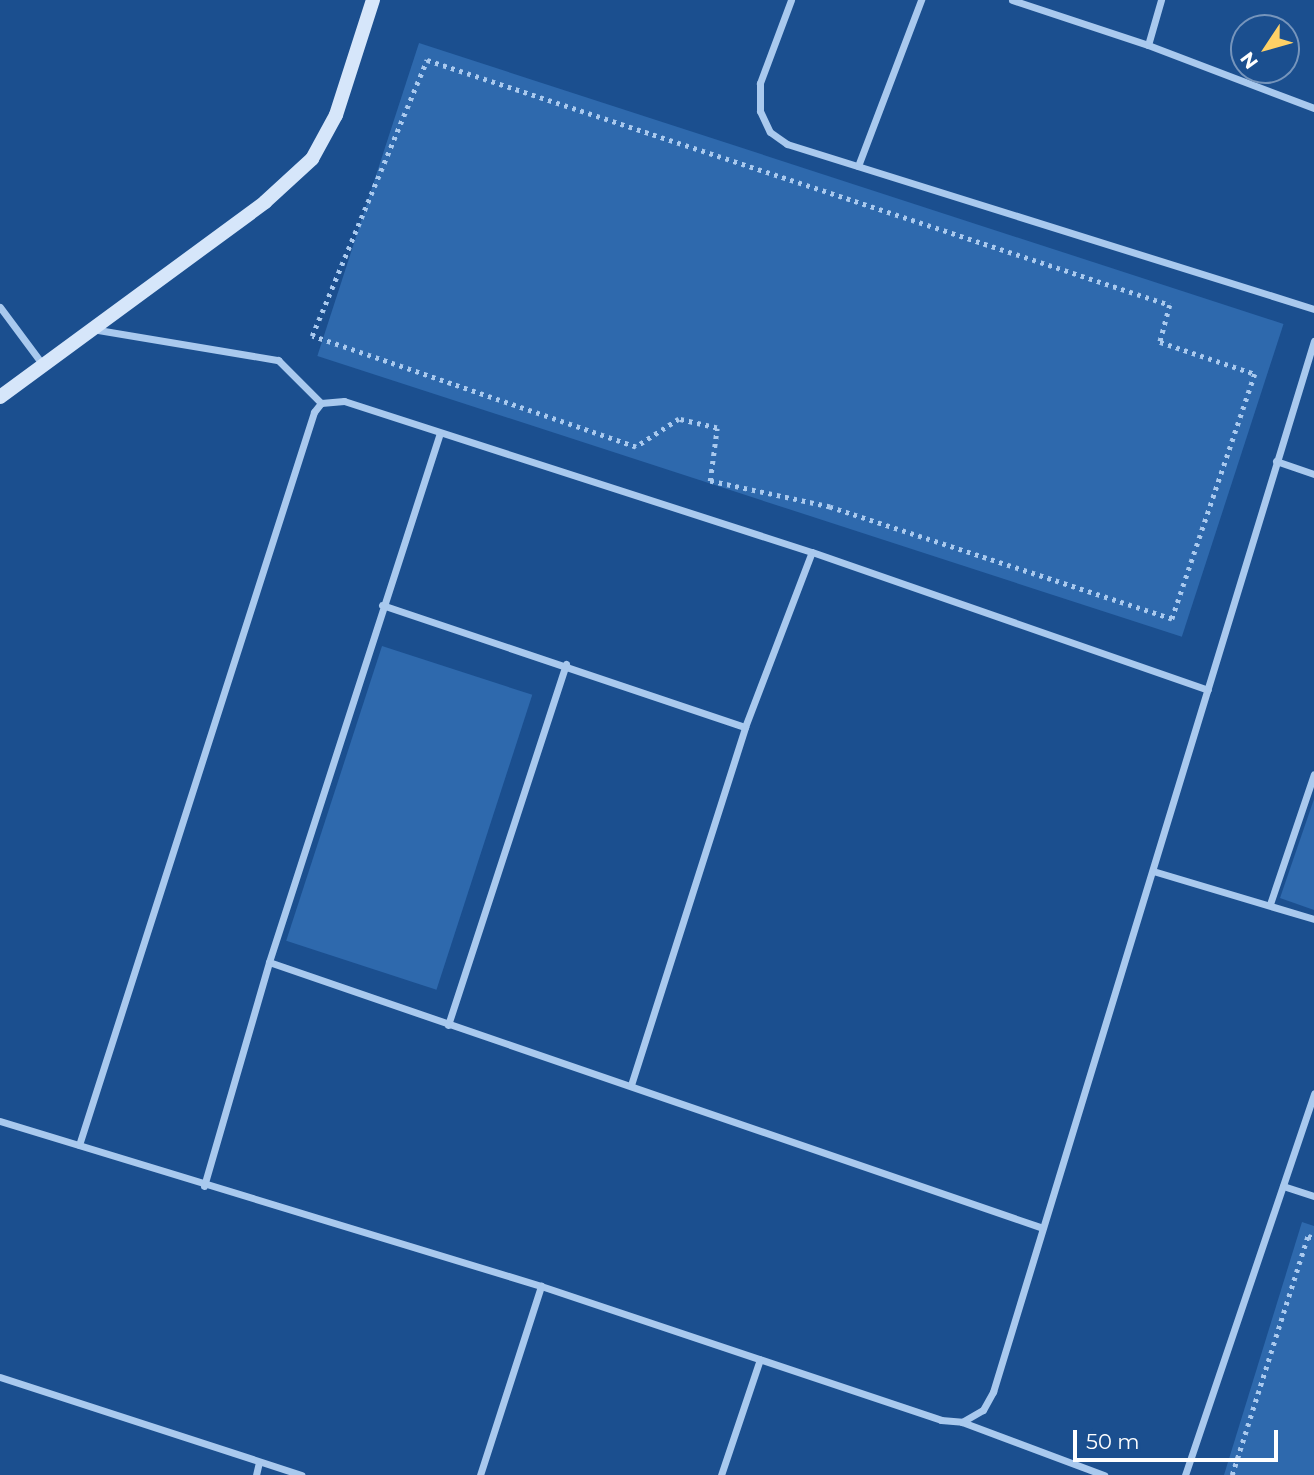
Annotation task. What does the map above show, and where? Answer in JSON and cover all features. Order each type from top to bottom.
[{"type":"street","points":[[0,397],[265,202],[312,159],[336,115],[373,0]]},
{"type":"street","points":[[791,0],[760,83],[760,111],[770,132],[788,144],[1314,309]]},
{"type":"street","points":[[858,166],[921,0]]},
{"type":"street","points":[[1012,0],[1148,45],[1314,108]]},
{"type":"street","points":[[1148,45],[1161,0]]},
{"type":"street","points":[[0,307],[43,365]]},
{"type":"street","points":[[92,329],[278,360],[321,403],[344,401],[812,552],[1208,690]]},
{"type":"street","points":[[962,1422],[984,1410],[993,1392],[1314,341]]},
{"type":"street","points":[[79,1145],[321,403]]},
{"type":"street","points":[[204,1186],[269,962],[382,605],[440,433]]},
{"type":"street","points":[[1276,461],[1314,474]]},
{"type":"street","points":[[631,1085],[745,727],[812,552]]},
{"type":"street","points":[[382,605],[566,664],[745,727]]},
{"type":"street","points":[[448,1024],[566,664]]},
{"type":"street","points":[[1270,904],[1314,774]]},
{"type":"street","points":[[1153,871],[1314,919]]},
{"type":"street","points":[[269,962],[1043,1228]]},
{"type":"street","points":[[1185,1475],[1314,1093]]},
{"type":"street","points":[[0,1121],[204,1186],[541,1286],[942,1420],[962,1422],[1104,1475]]},
{"type":"street","points":[[1283,1186],[1314,1196]]},
{"type":"street","points":[[480,1475],[541,1286]]},
{"type":"street","points":[[721,1475],[760,1359]]},
{"type":"street","points":[[1,1380],[301,1475]]},
{"type":"street","points":[[256,1475],[259,1462]]},
{"type":"path","points":[[427,60],[1170,305],[1160,342],[1255,374],[1172,619],[830,507],[710,481],[717,428],[680,419],[636,447],[312,336],[427,60]]},
{"type":"path","points":[[1232,1475],[1308,1236],[1314,1238]]},
{"type":"shaded area","points":[[419,43],[1284,324],[1182,637],[317,356]]},
{"type":"shaded area","points":[[382,646],[532,695],[436,990],[286,941]]},
{"type":"shaded area","points":[[1314,799],[1314,910],[1280,898]]},
{"type":"shaded area","points":[[1302,1222],[1314,1226],[1314,1475],[1224,1475]]}]
